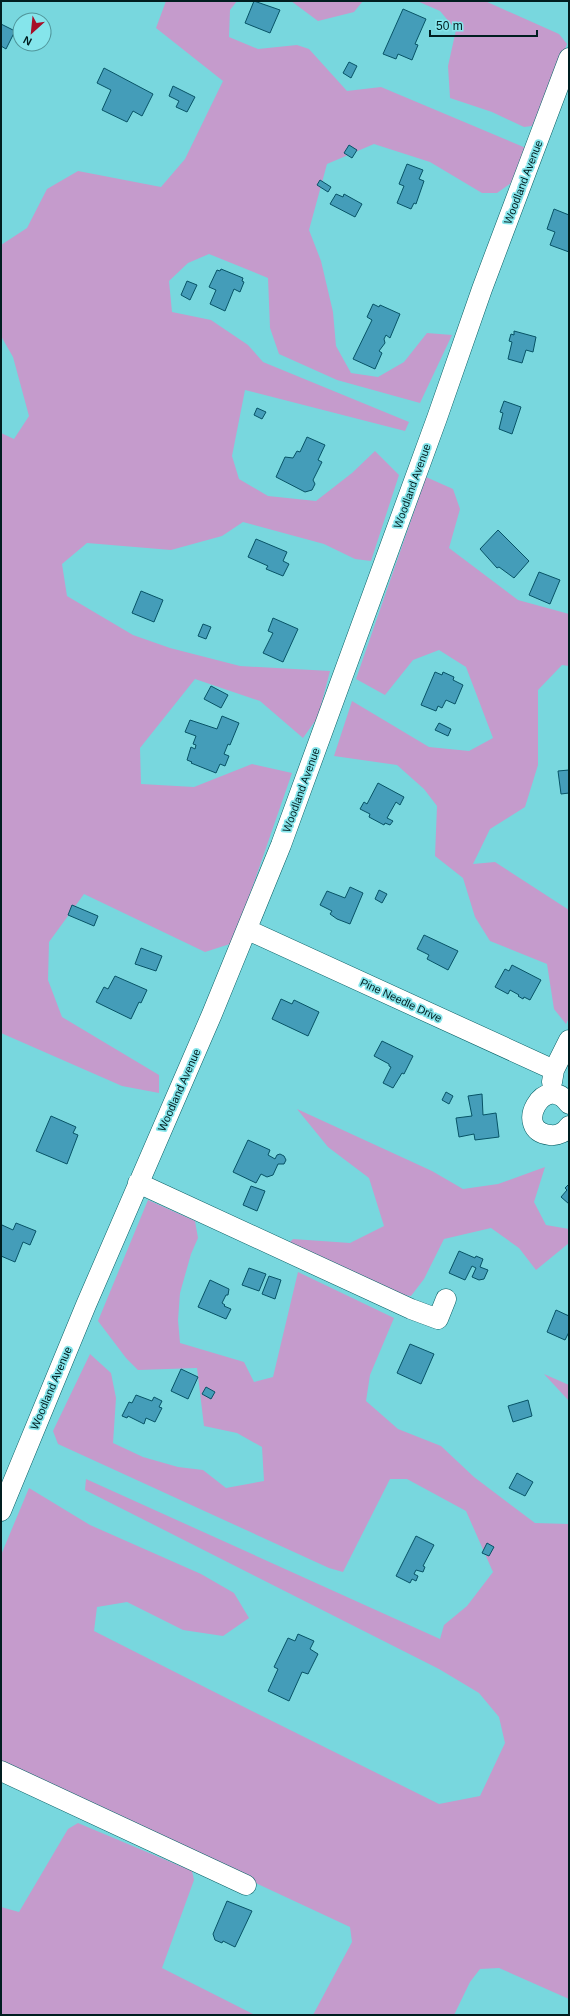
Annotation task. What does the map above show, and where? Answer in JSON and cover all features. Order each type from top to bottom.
[{"type":"street","name":"Woodland Avenue","points":[[1,1511],[138,1183],[248,930],[281,845],[437,418],[482,289],[569,58]]},
{"type":"street","name":"Pine Needle Drive","points":[[248,930],[554,1070]]},
{"type":"street","points":[[550,1095],[554,1070],[569,1040]]},
{"type":"street","points":[[569,1104],[563,1098],[550,1095],[544,1096],[534,1105],[532,1118],[538,1129],[550,1135],[563,1132],[569,1126]]},
{"type":"street","points":[[138,1183],[411,1309],[438,1320],[446,1299]]},
{"type":"street","points":[[1,1771],[246,1885]]},
{"type":"shaded area","points":[[166,1],[237,1],[230,10],[229,37],[258,49],[297,45],[309,49],[347,91],[381,87],[526,148],[511,183],[497,193],[482,193],[430,162],[374,144],[327,164],[309,230],[321,261],[333,312],[336,346],[351,373],[378,377],[404,362],[427,333],[452,335],[420,403],[337,380],[279,354],[270,328],[268,278],[209,254],[188,263],[169,281],[172,312],[211,320],[248,345],[263,362],[409,422],[405,431],[245,390],[232,456],[239,479],[268,496],[316,501],[352,473],[375,451],[399,475],[371,561],[355,559],[324,544],[243,522],[222,536],[171,550],[87,543],[62,564],[67,596],[133,635],[170,648],[240,666],[330,671],[318,717],[303,738],[260,701],[195,679],[140,748],[141,784],[194,787],[252,764],[292,773],[233,943],[205,952],[84,894],[49,942],[48,980],[62,1017],[159,1075],[159,1093],[122,1086],[1,1033],[1,433],[14,439],[29,416],[13,357],[1,336],[1,245],[27,228],[47,189],[78,171],[161,187],[185,159],[223,81],[156,28]]},
{"type":"shaded area","points":[[291,1],[363,1],[354,12],[318,21]]},
{"type":"shaded area","points":[[417,1],[485,1],[559,34],[567,44],[532,126],[524,127],[492,112],[450,98],[448,66],[456,30],[440,11]]},
{"type":"shaded area","points":[[426,477],[453,489],[460,509],[449,548],[518,600],[569,614],[569,666],[562,665],[538,690],[538,765],[525,807],[490,829],[473,864],[495,862],[569,910],[569,1018],[566,1024],[554,1009],[547,964],[490,941],[475,917],[463,878],[435,856],[437,806],[424,789],[397,765],[334,756],[352,701],[429,747],[469,751],[493,738],[466,667],[439,650],[413,660],[385,695],[356,679]]},
{"type":"shaded area","points":[[297,1109],[432,1171],[463,1189],[498,1184],[545,1167],[534,1202],[546,1225],[569,1229],[569,1243],[536,1270],[519,1248],[491,1228],[444,1239],[424,1279],[411,1296],[387,1293],[287,1245],[293,1239],[350,1243],[384,1226],[369,1178],[328,1147]]},
{"type":"shaded area","points":[[148,1200],[195,1221],[198,1238],[191,1254],[180,1293],[178,1320],[180,1343],[244,1362],[254,1382],[273,1377],[298,1272],[394,1318],[370,1375],[366,1401],[398,1429],[441,1446],[474,1477],[535,1523],[569,1524],[569,1999],[499,1968],[480,1969],[470,1982],[454,2015],[313,2015],[352,1942],[350,1927],[1,1764],[1,1555],[29,1488],[90,1525],[201,1574],[234,1593],[249,1618],[223,1636],[183,1630],[127,1602],[97,1607],[94,1631],[439,1804],[480,1796],[505,1743],[499,1717],[479,1693],[439,1669],[85,1490],[86,1479],[440,1639],[444,1625],[467,1606],[493,1572],[466,1511],[407,1479],[390,1479],[343,1572],[329,1568],[58,1444],[53,1431],[90,1354],[111,1373],[116,1398],[113,1443],[143,1457],[178,1467],[203,1470],[226,1488],[264,1481],[262,1447],[237,1433],[204,1426],[197,1368],[138,1370],[126,1358],[98,1321]]},
{"type":"shaded area","points":[[544,1374],[569,1385],[569,1401]]},
{"type":"shaded area","points":[[78,1823],[192,1871],[194,1880],[162,1968],[255,2015],[1,2015],[1,1907],[19,1912],[68,1829]]},
{"type":"building","points":[[254,1],[280,10],[270,33],[245,23]]},
{"type":"building","points":[[403,9],[426,19],[415,44],[418,45],[412,60],[398,54],[396,59],[383,54]]},
{"type":"building","points":[[1,24],[12,30],[12,37],[6,49],[1,46]]},
{"type":"building","points":[[349,62],[357,66],[351,78],[343,73]]},
{"type":"building","points":[[104,68],[153,94],[142,116],[133,111],[127,122],[102,110],[111,90],[97,83]]},
{"type":"building","points":[[173,86],[195,97],[187,112],[176,107],[179,101],[169,96]]},
{"type":"building","points":[[349,145],[357,150],[352,158],[344,153]]},
{"type":"building","points":[[407,164],[423,170],[419,179],[424,181],[416,204],[414,203],[411,209],[397,203],[404,186],[399,184]]},
{"type":"building","points":[[320,180],[331,187],[328,192],[317,185]]},
{"type":"building","points":[[336,194],[343,197],[344,194],[362,204],[355,217],[330,204]]},
{"type":"building","points":[[554,209],[569,215],[569,252],[550,245],[555,232],[547,229]]},
{"type":"building","points":[[221,269],[243,278],[242,281],[244,282],[240,292],[234,289],[225,311],[210,304],[216,290],[209,287],[217,270],[220,271]]},
{"type":"building","points":[[187,281],[197,285],[190,300],[181,295]]},
{"type":"building","points":[[373,304],[379,307],[380,305],[400,314],[390,338],[386,335],[384,339],[385,343],[379,351],[382,353],[375,369],[353,359],[372,320],[367,317]]},
{"type":"building","points":[[514,331],[536,337],[533,352],[526,350],[522,363],[508,359],[512,342],[509,341],[511,334],[514,335]]},
{"type":"building","points":[[504,401],[521,407],[512,434],[499,429],[503,413],[500,412]]},
{"type":"building","points":[[257,408],[266,412],[262,419],[254,415]]},
{"type":"building","points":[[307,437],[325,445],[318,460],[322,462],[313,480],[315,484],[312,490],[305,492],[276,477],[285,457],[293,458],[297,451],[300,452]]},
{"type":"building","points":[[498,530],[529,561],[514,578],[499,567],[497,568],[480,549]]},
{"type":"building","points":[[256,539],[287,552],[283,561],[289,564],[283,576],[266,569],[268,566],[248,557]]},
{"type":"building","points":[[539,572],[560,580],[550,604],[529,595]]},
{"type":"building","points":[[141,591],[163,600],[154,622],[132,613]]},
{"type":"building","points":[[273,618],[298,629],[283,662],[263,653],[273,633],[268,631]]},
{"type":"building","points":[[203,624],[211,627],[206,639],[198,636]]},
{"type":"building","points":[[435,672],[442,675],[443,672],[454,677],[453,680],[463,685],[455,704],[446,700],[442,708],[438,706],[436,711],[421,705]]},
{"type":"building","points":[[211,686],[228,695],[221,708],[204,699]]},
{"type":"building","points":[[222,716],[239,723],[230,745],[228,744],[224,754],[229,756],[225,766],[220,764],[216,773],[187,760],[191,747],[195,749],[196,745],[193,744],[196,736],[185,732],[190,720],[217,729]]},
{"type":"building","points":[[439,723],[451,729],[448,736],[435,730]]},
{"type":"building","points":[[569,770],[569,793],[561,794],[558,771]]},
{"type":"building","points":[[378,783],[404,797],[400,805],[396,802],[387,818],[393,821],[390,825],[385,823],[384,825],[369,817],[370,814],[360,809],[364,802],[367,804]]},
{"type":"building","points":[[350,887],[363,893],[350,924],[337,919],[330,914],[332,911],[320,905],[327,891],[345,898]]},
{"type":"building","points":[[379,890],[387,894],[382,903],[375,899]]},
{"type":"building","points":[[72,905],[98,916],[94,926],[68,915]]},
{"type":"building","points":[[424,935],[458,951],[448,970],[427,959],[429,955],[417,949]]},
{"type":"building","points":[[141,948],[162,956],[156,971],[135,964]]},
{"type":"building","points":[[512,965],[541,980],[530,1000],[524,997],[523,999],[510,990],[508,994],[495,987],[505,969],[509,971]]},
{"type":"building","points":[[115,976],[147,990],[141,1003],[139,1002],[131,1019],[96,1002],[104,987],[108,989]]},
{"type":"building","points":[[281,999],[292,1004],[294,1000],[319,1012],[308,1036],[272,1019]]},
{"type":"building","points":[[382,1041],[413,1056],[404,1074],[402,1073],[393,1088],[383,1083],[391,1067],[389,1064],[374,1056]]},
{"type":"building","points":[[446,1092],[453,1096],[449,1104],[442,1100]]},
{"type":"building","points":[[482,1094],[483,1115],[496,1113],[499,1137],[475,1140],[474,1134],[459,1137],[456,1118],[472,1116],[468,1096]]},
{"type":"building","points":[[51,1116],[76,1127],[73,1133],[78,1135],[67,1164],[36,1151]]},
{"type":"building","points":[[248,1140],[270,1150],[268,1155],[275,1159],[277,1155],[280,1154],[284,1156],[286,1160],[284,1164],[278,1164],[273,1175],[267,1177],[261,1174],[256,1183],[233,1172]]},
{"type":"building","points":[[569,1184],[569,1204],[561,1197],[567,1190],[565,1188]]},
{"type":"building","points":[[251,1186],[265,1191],[257,1211],[243,1205]]},
{"type":"building","points":[[16,1223],[36,1231],[30,1245],[23,1242],[15,1262],[1,1256],[1,1227],[2,1225],[13,1230]]},
{"type":"building","points":[[459,1251],[475,1258],[476,1256],[483,1259],[480,1267],[488,1270],[484,1279],[479,1280],[472,1277],[476,1268],[472,1266],[465,1280],[449,1273]]},
{"type":"building","points":[[249,1268],[266,1274],[259,1291],[242,1285]]},
{"type":"building","points":[[269,1276],[281,1280],[275,1299],[262,1294]]},
{"type":"building","points":[[210,1280],[229,1289],[228,1295],[226,1295],[222,1303],[225,1305],[224,1306],[231,1309],[226,1319],[198,1307]]},
{"type":"building","points":[[556,1310],[569,1316],[569,1332],[565,1340],[547,1332]]},
{"type":"building","points":[[410,1344],[434,1354],[421,1384],[397,1373]]},
{"type":"building","points":[[181,1369],[198,1377],[188,1399],[171,1391]]},
{"type":"building","points":[[206,1387],[215,1392],[211,1399],[202,1394]]},
{"type":"building","points":[[136,1395],[152,1401],[154,1397],[162,1401],[159,1407],[162,1408],[155,1422],[146,1418],[144,1424],[128,1416],[127,1418],[122,1416],[129,1402],[132,1403]]},
{"type":"building","points":[[528,1400],[532,1416],[513,1422],[508,1406]]},
{"type":"building","points":[[517,1473],[533,1482],[525,1496],[509,1488]]},
{"type":"building","points":[[416,1536],[434,1545],[423,1566],[425,1567],[423,1572],[416,1570],[414,1574],[418,1576],[416,1581],[412,1579],[410,1583],[396,1576]]},
{"type":"building","points":[[487,1543],[494,1547],[489,1556],[482,1553]]},
{"type":"building","points":[[298,1634],[314,1641],[310,1649],[318,1654],[308,1674],[302,1672],[289,1701],[268,1691],[278,1669],[274,1667],[288,1638],[295,1641]]},
{"type":"building","points":[[227,1901],[252,1911],[235,1947],[223,1941],[222,1943],[215,1940],[213,1934]]}]
